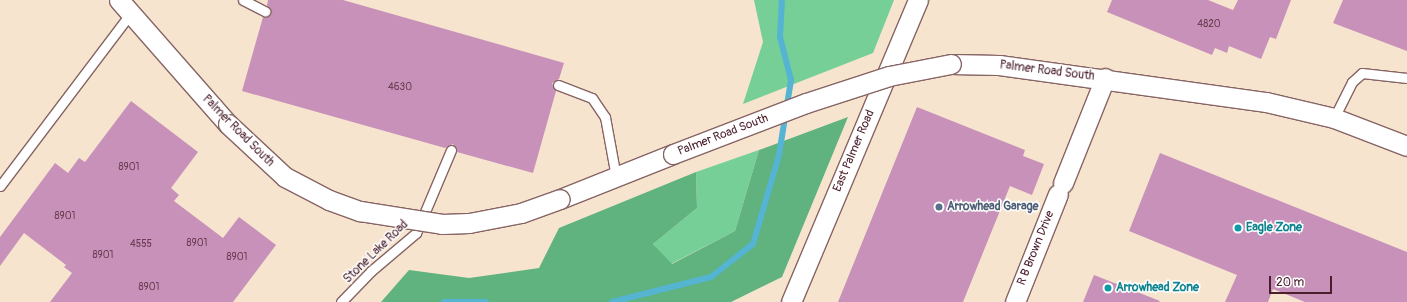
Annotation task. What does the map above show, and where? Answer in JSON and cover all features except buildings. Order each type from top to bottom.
[{"type":"street","name":"East Palmer Road","points":[[791,302],[918,0]]},
{"type":"street","name":"Palmer Road South","points":[[125,7],[228,124],[285,177],[329,200],[360,212],[442,224],[469,223],[521,213],[806,103],[881,78],[951,64],[999,65],[1105,78],[1266,102],[1334,118],[1407,146]]},
{"type":"street","name":"R B Brown Drive","points":[[1017,300],[1105,78]]},
{"type":"lane","points":[[243,0],[265,11]]},
{"type":"lane","points":[[0,186],[125,7]]},
{"type":"lane","points":[[1334,118],[1352,82],[1362,73],[1407,78]]},
{"type":"lane","points":[[558,85],[592,98],[605,117],[616,177]]},
{"type":"lane","name":"Stone Lake Road","points":[[342,302],[371,271],[416,233],[451,150]]},
{"type":"green space","points":[[754,0],[894,0],[873,53],[743,104],[763,42]]},
{"type":"green space","points":[[848,117],[782,277],[731,302],[381,302],[409,270],[469,278],[539,268],[559,228],[696,172],[697,208],[653,244],[672,264],[735,231],[759,150]]},
{"type":"green space","points":[[759,150],[735,231],[671,264],[653,244],[697,208],[696,172]]},
{"type":"waterway","points":[[612,302],[711,277],[753,244],[779,155],[791,80],[780,37],[782,0]]},
{"type":"waterway","points":[[444,302],[486,302]]},
{"type":"place","name":"Arrowhead Garage","points":[[939,207]]},
{"type":"place","name":"Eagle Zone","points":[[1238,228]]},
{"type":"place","name":"Arrowhead Zone","points":[[1108,288]]}]
